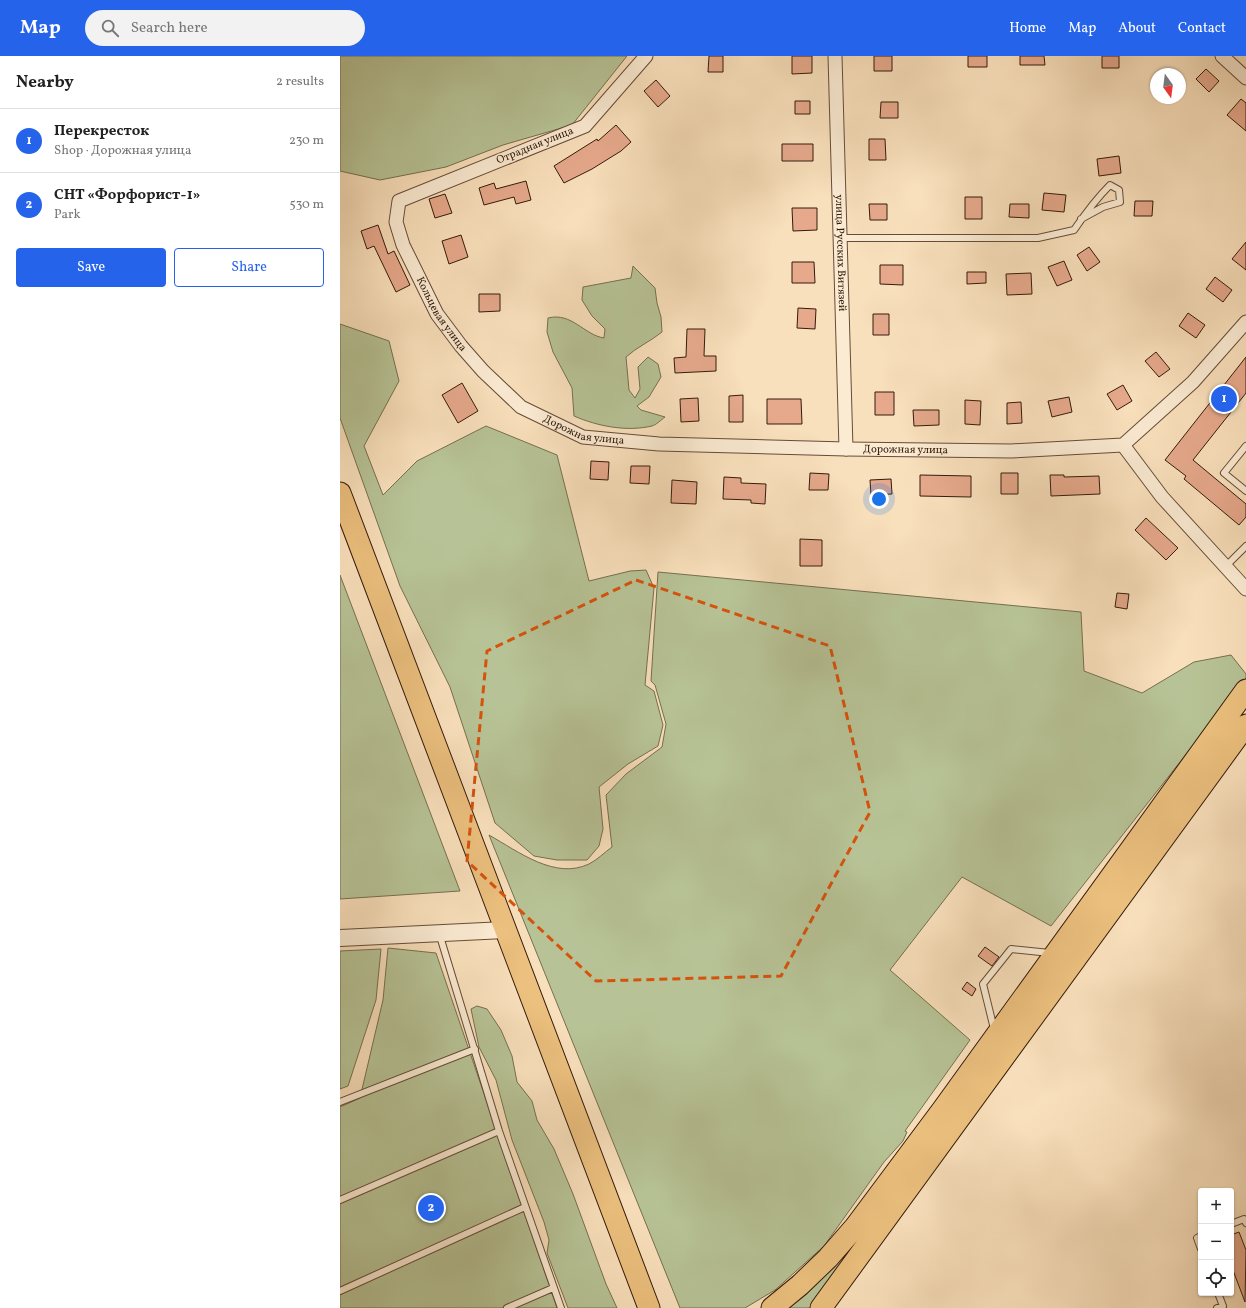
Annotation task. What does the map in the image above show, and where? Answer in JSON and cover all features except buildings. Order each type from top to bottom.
[{"type":"highway","points":[[340,493],[649,1308]]},
{"type":"highway","points":[[772,1308],[811,1274],[855,1227],[996,1036],[1246,690]]},
{"type":"highway","points":[[820,1308],[1246,725]]},
{"type":"highway","points":[[628,1255],[663,1308]]},
{"type":"street","name":"Отрадная улица","points":[[399,201],[585,126],[646,56]]},
{"type":"street","name":"улица Русских Витязей","points":[[835,56],[846,449]]},
{"type":"street","points":[[1222,56],[1246,78]]},
{"type":"street","name":"Кольцевая улица","points":[[399,201],[396,222],[403,245],[437,314],[483,371],[521,407]]},
{"type":"street","points":[[1246,322],[1193,382],[1123,445],[1162,497],[1246,589]]},
{"type":"street","name":"Дорожная улица","points":[[521,407],[583,437],[659,444],[846,449],[1011,451],[1123,445]]},
{"type":"street","points":[[340,938],[505,930]]},
{"type":"lane","points":[[840,238],[1038,238],[1074,230],[1081,220],[1095,200],[1110,185],[1118,190],[1120,202],[1103,207],[1081,220]]},
{"type":"lane","points":[[1246,446],[1224,472],[1246,491]]},
{"type":"lane","points":[[1225,567],[1246,546]]},
{"type":"lane","points":[[439,934],[499,1131],[561,1308]]},
{"type":"lane","points":[[996,1036],[983,984],[1011,949],[1056,953]]},
{"type":"lane","points":[[340,1102],[475,1049]]},
{"type":"lane","points":[[340,1200],[499,1131]]},
{"type":"lane","points":[[340,1291],[525,1206]]},
{"type":"lane","points":[[1234,1223],[1244,1219],[1246,1223]]},
{"type":"lane","points":[[507,1308],[553,1288]]},
{"type":"lane","points":[[1218,1308],[1223,1306],[1219,1296]]},
{"type":"highlighted area","points":[[636,580],[830,646],[870,812],[781,976],[596,981],[467,861],[487,651]]},
{"type":"green space","points":[[340,56],[627,56],[572,125],[503,145],[446,167],[380,180],[340,171]]},
{"type":"green space","points":[[633,266],[655,288],[661,317],[662,332],[626,357],[629,390],[635,398],[640,389],[638,367],[648,357],[658,364],[661,377],[649,397],[637,406],[641,410],[665,417],[657,424],[652,426],[642,428],[622,428],[592,423],[574,416],[572,388],[553,352],[547,332],[548,318],[556,317],[571,321],[590,333],[604,338],[605,329],[592,316],[582,300],[583,287],[631,278]]},
{"type":"green space","points":[[340,324],[389,341],[399,381],[364,446],[383,495],[417,461],[486,426],[557,455],[589,581],[630,571],[646,570],[654,588],[645,685],[654,691],[663,725],[658,746],[628,764],[599,787],[603,829],[599,846],[587,860],[557,860],[534,856],[495,823],[450,687],[400,586],[340,418]]},
{"type":"green space","points":[[658,572],[1081,612],[1084,671],[1142,693],[1194,662],[1231,655],[1246,674],[1246,678],[1051,926],[962,877],[890,970],[970,1040],[905,1131],[907,1132],[903,1141],[884,1162],[824,1246],[775,1290],[745,1308],[680,1308],[489,835],[538,862],[563,869],[576,868],[589,864],[612,847],[606,795],[626,774],[662,747],[666,724],[655,685],[651,681]]},
{"type":"green space","points":[[340,575],[460,891],[340,899]]},
{"type":"green space","points":[[388,948],[436,953],[557,1308],[340,1308],[340,1107],[360,1098],[383,1000]]},
{"type":"green space","points":[[381,949],[376,1000],[348,1086],[340,1089],[340,951]]},
{"type":"green space","points":[[477,1006],[487,1009],[501,1030],[512,1056],[517,1082],[532,1101],[537,1120],[554,1149],[573,1194],[606,1284],[617,1308],[568,1308],[547,1253],[549,1240],[544,1222],[512,1140],[496,1080],[479,1047],[471,1009]]},
{"type":"green space","points":[[913,1165],[812,1308],[787,1308],[806,1293],[840,1260],[870,1223]]},
{"type":"place","name":"Перекресток","points":[[1224,399]]},
{"type":"place","name":"СНТ «Форфорист-1»","points":[[431,1208]]}]
